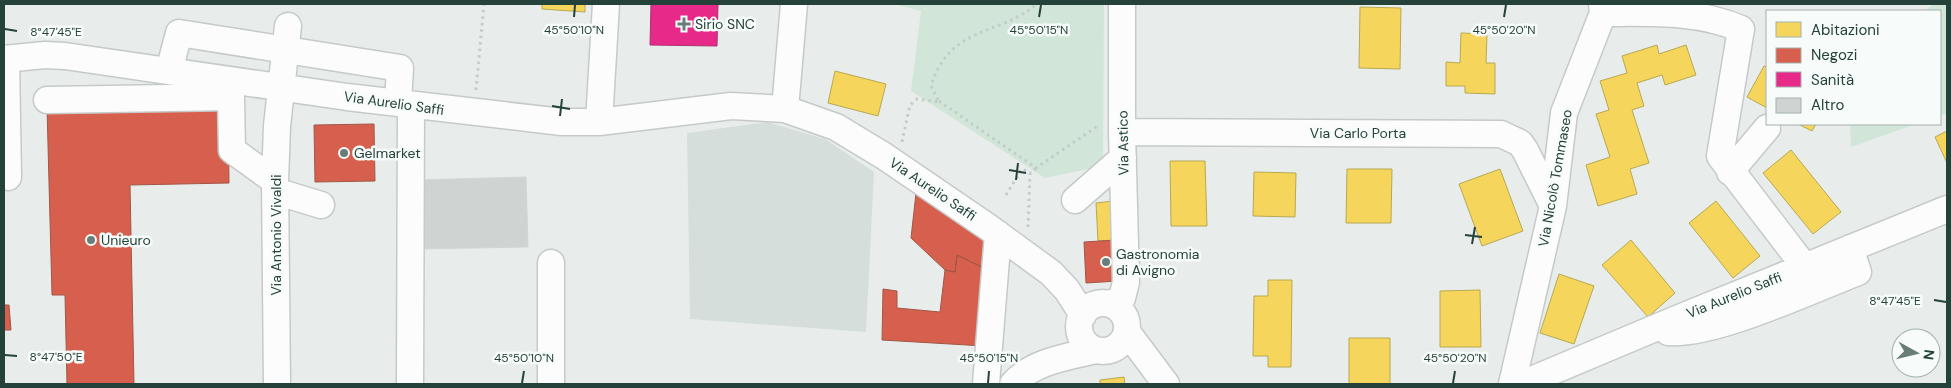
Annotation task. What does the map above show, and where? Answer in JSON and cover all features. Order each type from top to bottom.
[{"type":"street","points":[[599,122],[606,4]]},
{"type":"street","points":[[785,109],[794,4]]},
{"type":"street","name":"Via Astico","points":[[1013,384],[1021,376],[1052,360],[1104,325],[1122,298],[1126,282],[1122,122],[1122,4]]},
{"type":"street","points":[[1602,8],[1666,13],[1728,23],[1741,29],[1720,156],[1730,172],[1805,267]]},
{"type":"street","name":"Via Nicolò Tommaseo","points":[[1512,384],[1553,206],[1564,113],[1602,8]]},
{"type":"street","points":[[169,71],[179,33],[287,38],[400,68],[405,104],[410,384]]},
{"type":"street","name":"Via Antonio Vivaldi","points":[[277,384],[275,186],[281,87],[287,38]]},
{"type":"street","name":"Via Aurelio Saffi","points":[[5,59],[55,56],[142,66],[405,104],[562,122],[599,122],[731,106],[785,109],[836,127],[902,168],[1051,273],[1104,325]]},
{"type":"street","points":[[5,59],[8,177]]},
{"type":"street","points":[[141,99],[142,66]]},
{"type":"street","points":[[48,100],[231,97],[232,150],[275,186],[321,205]]},
{"type":"street","name":"Via Carlo Porta","points":[[1122,122],[1501,134],[1520,143],[1553,206]]},
{"type":"street","points":[[1730,172],[1767,128]]},
{"type":"street","points":[[1075,200],[1123,158]]},
{"type":"street","name":"Via Aurelio Saffi","points":[[1522,384],[1649,330],[1947,209]]},
{"type":"street","points":[[986,384],[998,234]]},
{"type":"street","points":[[1649,330],[1684,334],[1742,317],[1858,272],[1850,248]]},
{"type":"street","points":[[551,263],[551,384]]},
{"type":"street","points":[[1742,317],[1755,287]]},
{"type":"street","points":[[1104,325],[1161,378]]},
{"type":"path","points":[[475,113],[484,4]]},
{"type":"path","points":[[938,101],[931,86],[936,70],[954,47],[976,33],[1006,22],[1037,4]]},
{"type":"path","points":[[902,168],[902,141],[910,105],[917,99],[938,101],[1036,168]]},
{"type":"path","points":[[1026,255],[1031,173],[1104,122],[1122,122]]},
{"type":"path","points":[[1006,195],[1022,169],[1031,173]]},
{"type":"shaded area","points":[[767,122],[825,139],[874,172],[866,332],[690,319],[687,133]]},
{"type":"green space","points":[[894,4],[1104,4],[1103,166],[1045,178],[911,91],[921,11]]},
{"type":"green space","points":[[1934,4],[1947,4],[1947,113],[1941,116],[1941,10],[1925,10]]},
{"type":"green space","points":[[1850,125],[1913,125],[1851,147]]},
{"type":"building: Abitazioni","points":[[542,4],[585,4],[585,12],[542,9]]},
{"type":"building: Abitazioni","points":[[1360,7],[1401,8],[1400,69],[1359,68]]},
{"type":"building: Abitazioni","points":[[1461,33],[1487,34],[1486,63],[1495,63],[1495,94],[1465,93],[1465,86],[1446,86],[1446,62],[1460,63]]},
{"type":"building: Abitazioni","points":[[1657,45],[1659,54],[1686,45],[1696,75],[1665,85],[1662,75],[1637,83],[1644,106],[1632,110],[1649,163],[1630,169],[1637,194],[1598,206],[1586,165],[1610,157],[1596,114],[1609,110],[1600,81],[1627,73],[1622,56]]},
{"type":"building: Abitazioni","points":[[1764,66],[1766,67],[1766,107],[1747,97]]},
{"type":"building: Abitazioni","points":[[835,71],[886,84],[878,116],[828,103]]},
{"type":"building: Abitazioni","points":[[1800,125],[1815,125],[1812,131]]},
{"type":"building: Abitazioni","points":[[1947,131],[1947,163],[1935,137]]},
{"type":"building: Abitazioni","points":[[1791,150],[1841,212],[1813,234],[1763,173]]},
{"type":"building: Abitazioni","points":[[1170,161],[1205,161],[1207,226],[1171,226]]},
{"type":"building: Abitazioni","points":[[1347,169],[1392,169],[1391,223],[1346,223]]},
{"type":"building: Abitazioni","points":[[1500,169],[1523,231],[1482,246],[1459,184]]},
{"type":"building: Abitazioni","points":[[1254,172],[1296,173],[1295,217],[1253,216]]},
{"type":"building: Abitazioni","points":[[1113,201],[1116,240],[1098,241],[1096,203]]},
{"type":"building: Abitazioni","points":[[1716,201],[1760,256],[1733,278],[1689,223]]},
{"type":"building: Abitazioni","points":[[1631,240],[1675,293],[1648,317],[1602,265]]},
{"type":"building: Abitazioni","points":[[1559,274],[1594,286],[1574,344],[1540,333]]},
{"type":"building: Abitazioni","points":[[1268,280],[1292,280],[1291,367],[1268,367],[1268,356],[1253,356],[1254,296],[1268,296]]},
{"type":"building: Abitazioni","points":[[1480,290],[1481,347],[1440,347],[1440,291]]},
{"type":"building: Abitazioni","points":[[1349,338],[1390,338],[1390,384],[1349,384]]},
{"type":"building: Abitazioni","points":[[1124,377],[1125,384],[1100,384],[1100,380]]},
{"type":"building: Negozi","name":"Unieuro","points":[[228,102],[229,183],[130,185],[134,384],[67,384],[65,295],[52,295],[47,107]]},
{"type":"building: Negozi","name":"Gelmarket","points":[[374,124],[375,181],[315,182],[314,125]]},
{"type":"building: Negozi","points":[[916,193],[938,209],[942,205],[993,245],[990,271],[957,255],[955,272],[945,270],[911,238]]},
{"type":"building: Negozi","points":[[1116,240],[1118,281],[1086,283],[1084,242]]},
{"type":"building: Negozi","points":[[957,255],[990,271],[984,346],[882,340],[883,289],[897,291],[897,308],[940,312],[945,270],[955,272]]},
{"type":"building: Negozi","points":[[4,305],[9,305],[11,330],[4,330]]},
{"type":"building: Sanità","name":"Sirio SNC","points":[[651,4],[718,4],[717,46],[650,45]]},
{"type":"building: Altro","points":[[526,177],[528,247],[419,249],[417,180]]},
{"type":"place","name":"Sirio SNC","points":[[684,24]]},
{"type":"place","name":"Gelmarket","points":[[344,153]]},
{"type":"place","name":"Unieuro","points":[[91,240]]},
{"type":"place","name":"Gastronomia di Avigno","points":[[1106,262]]}]
